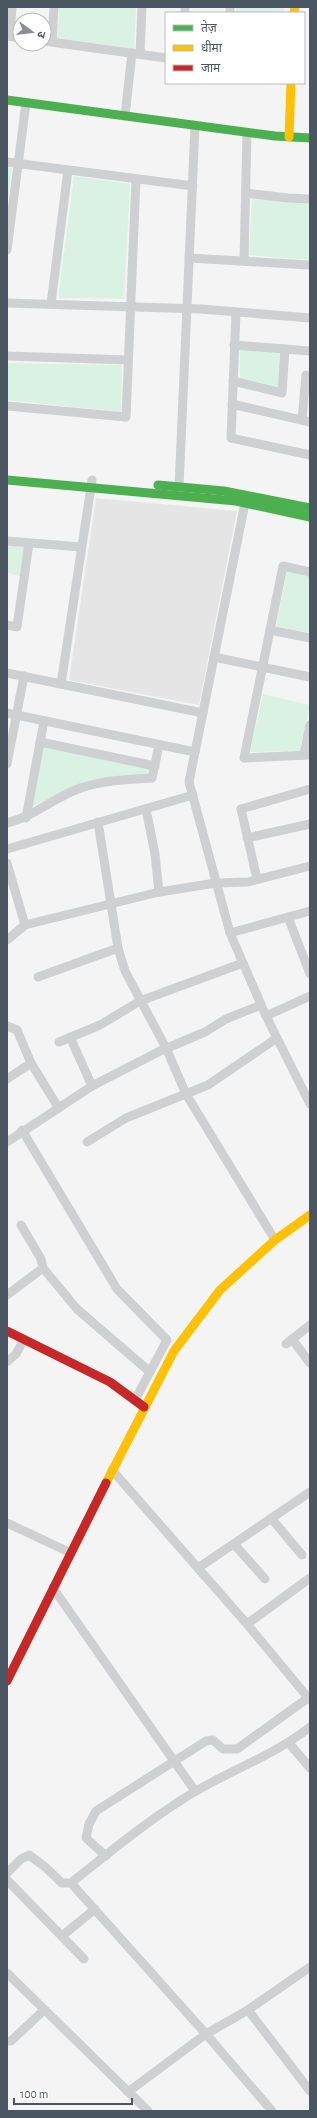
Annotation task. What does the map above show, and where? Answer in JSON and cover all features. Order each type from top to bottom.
[{"type":"street","points":[[9,36],[12,7]]},
{"type":"street","points":[[52,19],[54,7]]},
{"type":"street","points":[[125,116],[142,7]]},
{"type":"street","points":[[52,42],[165,58]]},
{"type":"street","points":[[289,137],[292,84]]},
{"type":"street","points":[[7,100],[248,133],[310,138]]},
{"type":"street","points":[[7,250],[26,103]]},
{"type":"street","points":[[179,487],[195,126]]},
{"type":"street","points":[[244,261],[248,133]]},
{"type":"street","points":[[7,162],[192,186]]},
{"type":"street","points":[[51,304],[68,170]]},
{"type":"street","points":[[7,406],[126,417],[136,179]]},
{"type":"street","points":[[246,192],[288,198],[310,199]]},
{"type":"street","points":[[189,258],[310,264]]},
{"type":"street","points":[[7,303],[187,309],[310,318]]},
{"type":"street","points":[[236,312],[231,438],[310,455]]},
{"type":"street","points":[[234,345],[310,351]]},
{"type":"street","points":[[233,381],[282,393],[285,349]]},
{"type":"street","points":[[7,356],[128,360]]},
{"type":"street","points":[[232,404],[306,421],[306,375],[310,376]]},
{"type":"street","points":[[7,472],[91,484],[245,499],[310,508]]},
{"type":"street","points":[[7,480],[179,487],[245,499],[310,517]]},
{"type":"street","points":[[61,684],[91,484]]},
{"type":"street","points":[[245,499],[189,782],[230,933],[266,1016],[310,1104]]},
{"type":"street","points":[[7,541],[81,548]]},
{"type":"street","points":[[7,625],[17,627],[29,543]]},
{"type":"street","points":[[310,572],[283,566],[244,758],[307,755],[310,725]]},
{"type":"street","points":[[270,630],[310,638]]},
{"type":"street","points":[[214,657],[310,677]]},
{"type":"street","points":[[7,673],[203,713]]},
{"type":"street","points":[[7,764],[12,714],[24,676]]},
{"type":"street","points":[[12,714],[195,752]]},
{"type":"street","points":[[26,818],[44,721]]},
{"type":"street","points":[[40,742],[155,766]]},
{"type":"street","points":[[7,823],[26,818],[74,790],[103,782],[152,778],[159,745]]},
{"type":"street","points":[[257,879],[241,808],[310,789]]},
{"type":"street","points":[[7,849],[193,795]]},
{"type":"street","points":[[146,809],[159,892]]},
{"type":"street","points":[[98,822],[118,948],[125,971],[166,1048],[186,1094],[275,1240]]},
{"type":"street","points":[[247,838],[310,824]]},
{"type":"street","points":[[7,862],[25,925]]},
{"type":"street","points":[[7,940],[25,925],[159,892],[216,883],[257,879],[310,866]]},
{"type":"street","points":[[230,933],[310,911]]},
{"type":"street","points":[[288,917],[310,973]]},
{"type":"street","points":[[38,977],[118,948]]},
{"type":"street","points":[[58,1042],[100,1024],[140,1001],[243,963]]},
{"type":"street","points":[[266,1016],[310,996]]},
{"type":"street","points":[[7,1142],[22,1130],[92,1086],[166,1048],[205,1032],[226,1019],[261,1005]]},
{"type":"street","points":[[7,1026],[17,1030],[31,1063],[58,1107]]},
{"type":"street","points":[[70,1037],[92,1086]]},
{"type":"street","points":[[87,1142],[126,1118],[208,1085],[277,1038]]},
{"type":"street","points":[[7,1079],[31,1063]]},
{"type":"street","points":[[22,1130],[117,1289],[167,1340],[135,1400]]},
{"type":"street","points":[[7,1681],[112,1470],[174,1352],[220,1290],[275,1240],[310,1215]]},
{"type":"street","points":[[21,1225],[41,1259],[43,1268],[77,1309],[150,1372]]},
{"type":"street","points":[[7,1295],[43,1268]]},
{"type":"street","points":[[310,1325],[289,1342],[310,1363]]},
{"type":"street","points":[[7,1331],[110,1382],[144,1407]]},
{"type":"street","points":[[7,1362],[16,1354],[24,1339]]},
{"type":"street","points":[[106,1856],[86,1838],[89,1824],[96,1810],[206,1741],[213,1740],[223,1748],[237,1750],[309,1699],[247,1624],[112,1470]]},
{"type":"street","points":[[198,1568],[310,1492]]},
{"type":"street","points":[[271,1518],[302,1555]]},
{"type":"street","points":[[7,1523],[71,1553]]},
{"type":"street","points":[[234,1544],[265,1580]]},
{"type":"street","points":[[247,1624],[310,1578]]},
{"type":"street","points":[[53,1588],[195,1792]]},
{"type":"street","points":[[7,1873],[29,1855],[44,1866],[62,1883],[71,1883],[195,1792],[289,1743],[310,1727]]},
{"type":"street","points":[[289,1743],[310,1768]]},
{"type":"street","points":[[7,1880],[84,1959]]},
{"type":"street","points":[[71,1883],[206,2034],[272,2111]]},
{"type":"street","points":[[62,1936],[95,1909]]},
{"type":"street","points":[[128,2092],[206,2034],[248,2010],[310,1967]]},
{"type":"street","points":[[7,1973],[148,2111]]},
{"type":"street","points":[[7,2041],[11,2041],[44,2010]]},
{"type":"street","points":[[248,2010],[310,2091]]},
{"type":"shaded area","points":[[96,498],[237,511],[199,705],[69,680]]},
{"type":"green space","points":[[59,7],[136,7],[134,49],[57,38]]},
{"type":"green space","points":[[236,7],[284,7],[284,12],[236,12]]},
{"type":"green space","points":[[7,167],[12,168],[7,210]]},
{"type":"green space","points":[[74,176],[130,184],[124,299],[58,298]]},
{"type":"green space","points":[[252,198],[310,204],[310,260],[249,255]]},
{"type":"green space","points":[[240,349],[281,352],[280,389],[240,380]]},
{"type":"green space","points":[[7,363],[122,365],[121,412],[7,400]]},
{"type":"green space","points":[[7,545],[24,547],[20,576],[7,573]]},
{"type":"green space","points":[[287,571],[310,576],[310,633],[276,626]]},
{"type":"green space","points":[[263,694],[310,705],[300,751],[250,752]]},
{"type":"green space","points":[[43,747],[149,769],[146,776],[91,780],[31,807]]},
{"type":"traffic: fast","points":[[7,100],[275,136],[310,138]]},
{"type":"traffic: fast","points":[[7,480],[236,501],[310,517]]},
{"type":"traffic: fast","points":[[158,485],[224,491],[310,508]]},
{"type":"traffic: slow","points":[[294,12],[295,7]]},
{"type":"traffic: slow","points":[[289,137],[291,84]]},
{"type":"traffic: slow","points":[[106,1483],[174,1351],[220,1290],[275,1240],[310,1215]]},
{"type":"traffic: jam","points":[[7,1331],[110,1382],[144,1407]]},
{"type":"traffic: jam","points":[[7,1681],[106,1483]]}]
